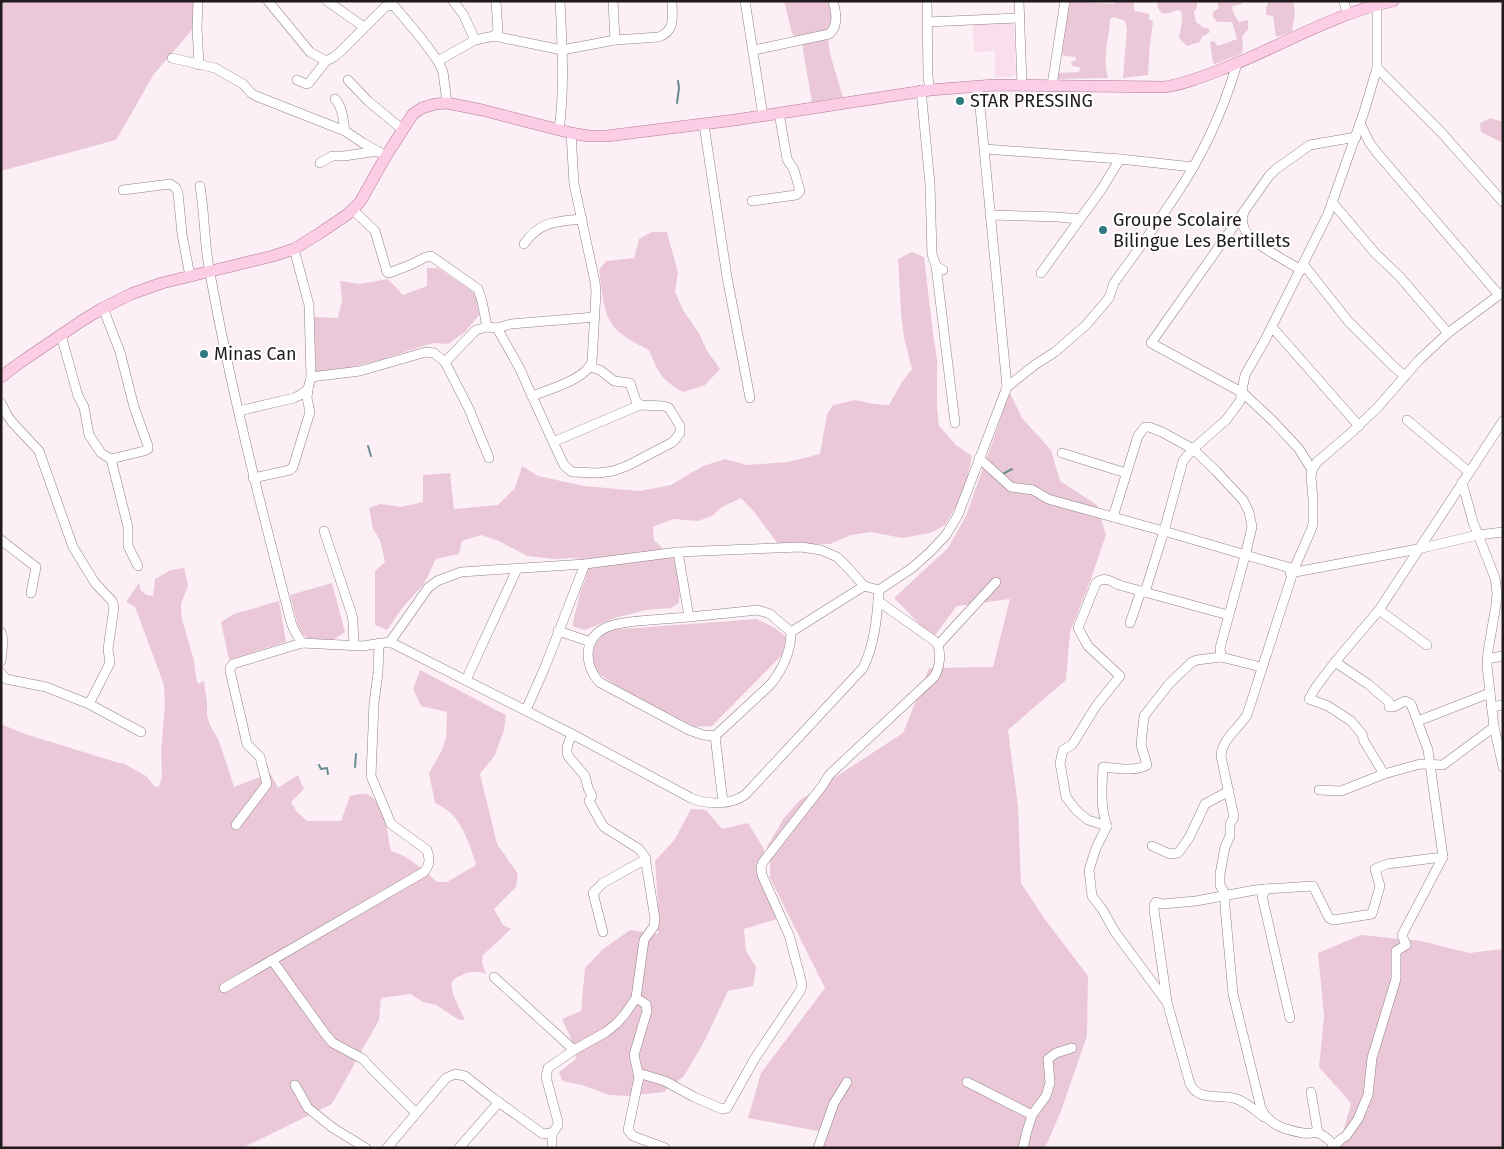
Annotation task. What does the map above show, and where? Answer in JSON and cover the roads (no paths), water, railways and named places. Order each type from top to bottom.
[{"type":"main road","points":[[1,377],[103,308],[131,294],[162,283],[294,249],[320,233],[353,210],[360,202],[382,154],[403,130],[413,114],[422,108],[435,104],[447,103],[482,110],[571,133],[588,136],[606,136],[704,125],[926,90],[978,86],[1172,86],[1189,82],[1237,64],[1347,14],[1393,1]]},
{"type":"street","points":[[198,1],[199,64]]},
{"type":"street","points":[[268,1],[310,52],[326,61]]},
{"type":"street","points":[[327,1],[364,27]]},
{"type":"street","points":[[453,1],[463,14],[474,40]]},
{"type":"street","points":[[494,36],[498,31],[496,1]]},
{"type":"street","points":[[559,130],[562,110],[560,1]]},
{"type":"street","points":[[613,1],[615,40]]},
{"type":"street","points":[[438,61],[474,40],[494,36],[562,50],[615,40],[659,37],[666,34],[672,24],[672,1]]},
{"type":"street","points":[[745,1],[763,116]]},
{"type":"street","points":[[754,50],[829,34],[834,31],[836,25],[833,1]]},
{"type":"street","points":[[927,1],[928,77],[926,90],[932,254],[940,268],[955,423]]},
{"type":"street","points":[[1019,1],[1022,86]]},
{"type":"street","points":[[1052,85],[1065,1]]},
{"type":"street","points":[[1344,1],[1347,14]]},
{"type":"street","points":[[297,80],[306,84],[309,83],[326,61],[340,52],[391,3],[438,61],[444,72],[447,103]]},
{"type":"street","points":[[1130,623],[1164,531],[1181,465],[1193,449],[1226,420],[1240,401],[1245,375],[1272,327],[1328,214],[1356,137],[1377,68],[1377,5]]},
{"type":"street","points":[[927,22],[1020,18]]},
{"type":"street","points":[[172,58],[215,68],[244,84],[256,96],[345,131],[382,154]]},
{"type":"street","points":[[1007,386],[1055,352],[1086,325],[1109,298],[1114,283],[1174,198],[1193,167],[1228,94],[1237,64]]},
{"type":"street","points":[[1377,68],[1440,131],[1503,202]]},
{"type":"street","points":[[348,80],[368,101],[403,130]]},
{"type":"street","points":[[390,642],[428,588],[438,581],[460,572],[585,564],[678,552],[801,546],[821,550],[837,557],[864,586],[879,590],[912,568],[930,552],[946,535],[958,515],[1007,386],[978,86]]},
{"type":"street","points":[[335,99],[341,110],[345,131]]},
{"type":"street","points":[[752,201],[796,195],[800,191],[794,170],[787,159],[779,113]]},
{"type":"street","points":[[1266,1118],[1261,1108],[1233,994],[1225,894],[1220,885],[1225,847],[1230,836],[1230,824],[1234,817],[1221,756],[1222,747],[1247,716],[1291,572],[1313,524],[1312,470],[1317,462],[1359,426],[1388,397],[1419,360],[1448,333],[1501,294],[1378,154],[1369,142],[1360,123]]},
{"type":"street","points":[[704,125],[727,277],[750,398]]},
{"type":"street","points":[[532,396],[566,383],[590,367],[592,362],[596,292],[574,184],[571,133]]},
{"type":"street","points":[[1312,470],[1299,449],[1274,421],[1243,393],[1151,343],[1269,176],[1310,145],[1356,137]]},
{"type":"street","points":[[985,149],[1120,159],[1193,167]]},
{"type":"street","points":[[320,162],[332,156],[382,154]]},
{"type":"street","points":[[1041,273],[1101,190],[1120,159]]},
{"type":"street","points":[[123,190],[170,184],[176,188],[190,276]]},
{"type":"street","points":[[200,186],[209,271],[253,478],[291,622],[302,644]]},
{"type":"street","points":[[1332,202],[1375,253],[1400,276],[1448,333]]},
{"type":"street","points":[[353,210],[374,231],[387,272],[389,273],[431,256],[478,290],[487,327]]},
{"type":"street","points":[[1244,212],[1243,223],[1247,233],[1267,250],[1302,267],[1349,322],[1405,376]]},
{"type":"street","points":[[990,215],[1058,217],[1079,220]]},
{"type":"street","points":[[524,244],[534,232],[548,224],[582,219]]},
{"type":"street","points":[[253,478],[293,468],[310,412],[307,398],[311,377],[309,305],[294,249]]},
{"type":"street","points":[[103,308],[120,352],[134,408],[148,446],[148,449],[144,451],[110,459]]},
{"type":"street","points":[[445,362],[476,330],[487,327],[497,328],[511,324],[594,317]]},
{"type":"street","points":[[1272,327],[1359,426]]},
{"type":"street","points":[[497,328],[520,369],[553,442],[564,465],[572,472],[613,472],[673,442],[680,432],[680,426],[669,408],[640,405],[553,442]]},
{"type":"street","points":[[61,335],[78,396],[84,407],[89,435],[101,452],[110,459],[128,527],[128,546],[138,566]]},
{"type":"street","points":[[311,377],[360,371],[426,352],[434,353],[445,362],[469,409],[489,458]]},
{"type":"street","points":[[590,367],[600,370],[614,381],[630,383],[636,401],[640,405]]},
{"type":"street","points":[[239,411],[294,398],[308,389]]},
{"type":"street","points":[[1,403],[12,422],[39,451],[73,547],[95,583],[114,604],[108,649],[110,663],[89,704]]},
{"type":"street","points":[[1407,420],[1469,472]]},
{"type":"street","points":[[1384,774],[1364,741],[1362,734],[1351,721],[1328,706],[1309,699],[1335,662],[1379,610],[1503,421]]},
{"type":"street","points":[[1113,517],[1138,436],[1144,428],[1149,427],[1193,449],[1243,500],[1251,518],[1252,527],[1220,648],[1221,657]]},
{"type":"street","points":[[1062,453],[1126,473]]},
{"type":"street","points":[[980,458],[1011,487],[1033,490],[1048,499],[1164,531],[1291,572],[1418,549],[1478,535],[1503,532]]},
{"type":"street","points":[[1462,482],[1478,535],[1494,578],[1499,605],[1487,659],[1491,707],[1503,767]]},
{"type":"street","points":[[324,531],[352,615],[354,646]]},
{"type":"street","points":[[1,540],[36,567],[31,593]]},
{"type":"street","points":[[678,552],[689,617]]},
{"type":"street","points":[[526,710],[545,667],[585,564]]},
{"type":"street","points":[[466,680],[517,569]]},
{"type":"street","points":[[1107,826],[1088,820],[1077,811],[1066,796],[1060,763],[1063,750],[1072,745],[1096,706],[1120,676],[1088,646],[1078,628],[1096,583],[1106,579],[1228,615]]},
{"type":"street","points":[[938,645],[996,582]]},
{"type":"street","points":[[791,632],[864,586]]},
{"type":"street","points":[[236,825],[267,784],[260,756],[247,744],[230,668],[233,664],[302,644],[368,646],[390,642],[526,710],[691,798],[701,802],[723,802],[740,799],[745,795],[863,668],[869,657],[877,617],[879,590]]},
{"type":"street","points":[[638,1072],[665,1081],[694,1097],[722,1109],[727,1108],[755,1058],[798,996],[802,986],[789,935],[762,875],[761,867],[763,862],[829,775],[934,677],[938,668],[939,650],[936,642],[878,602]]},
{"type":"street","points":[[758,610],[770,614],[791,632],[791,645],[778,675],[715,736],[689,730],[599,682],[592,675],[588,652],[590,642],[596,634],[619,622],[758,610]]},
{"type":"street","points":[[1379,610],[1427,645]]},
{"type":"street","points":[[558,631],[590,642]]},
{"type":"street","points":[[1,632],[3,641],[1,661]]},
{"type":"street","points":[[224,988],[424,872],[430,862],[427,850],[391,824],[371,776],[379,643]]},
{"type":"street","points":[[1487,659],[1503,656]]},
{"type":"street","points":[[1166,1002],[1120,940],[1092,896],[1089,870],[1096,848],[1107,826],[1101,798],[1103,767],[1122,769],[1142,768],[1148,764],[1142,745],[1145,713],[1169,684],[1192,662],[1221,657],[1261,667]]},
{"type":"street","points":[[1311,1092],[1318,1133],[1333,1146],[1346,1136],[1358,1119],[1368,1095],[1372,1058],[1396,979],[1396,951],[1406,945],[1402,935],[1443,857],[1428,750],[1411,704],[1406,701],[1391,707],[1389,706],[1389,702],[1368,684],[1335,662]]},
{"type":"street","points":[[1,673],[6,679],[46,687],[89,704],[140,732]]},
{"type":"street","points":[[1418,721],[1490,693]]},
{"type":"street","points":[[1491,707],[1503,705]]},
{"type":"street","points":[[1319,790],[1341,791],[1384,774],[1420,764],[1443,765],[1494,727]]},
{"type":"street","points":[[552,1148],[552,1134],[558,1122],[546,1073],[548,1068],[574,1050],[606,1032],[616,1024],[636,998],[644,940],[655,923],[646,859],[639,849],[603,826],[589,801],[592,796],[588,788],[587,779],[566,752],[572,734]]},
{"type":"street","points":[[715,736],[723,802]]},
{"type":"street","points":[[1152,846],[1170,854],[1178,853],[1189,838],[1205,804],[1229,791]]},
{"type":"street","points":[[1318,1133],[1304,1133],[1283,1128],[1271,1122],[1240,1100],[1225,1096],[1203,1096],[1193,1089],[1166,1002],[1154,905],[1156,902],[1162,904],[1186,902],[1225,894],[1312,886],[1330,918],[1334,920],[1372,914],[1380,886],[1375,869],[1387,864],[1443,857]]},
{"type":"street","points":[[603,932],[593,893],[603,883],[646,859]]},
{"type":"street","points":[[1265,889],[1262,896],[1290,1018]]},
{"type":"street","points":[[272,960],[333,1043],[363,1059],[416,1113]]},
{"type":"street","points":[[494,977],[574,1050]]},
{"type":"street","points":[[636,998],[644,1002],[647,1007],[634,1055],[638,1072],[628,1130],[633,1136],[665,1148]]},
{"type":"street","points":[[1023,1148],[1032,1115],[1046,1096],[1050,1082],[1048,1059],[1056,1053],[1072,1048]]},
{"type":"street","points":[[387,1148],[446,1078],[455,1074],[466,1076],[543,1134],[552,1134]]},
{"type":"street","points":[[818,1148],[834,1103],[847,1082]]},
{"type":"street","points":[[967,1082],[1032,1115]]},
{"type":"street","points":[[294,1085],[308,1108],[333,1128],[366,1148]]},
{"type":"street","points":[[460,1148],[499,1102]]},
{"type":"waterway","points":[[677,103],[678,81]]},
{"type":"waterway","points":[[368,446],[371,456]]},
{"type":"waterway","points":[[1001,475],[1012,469]]},
{"type":"waterway","points":[[355,767],[356,754]]},
{"type":"waterway","points":[[319,765],[321,769],[327,768],[328,774]]},
{"type":"place","name":"STAR PRESSING","points":[[960,101]]},
{"type":"place","name":"Groupe Scolaire Bilingue Les Bertillets","points":[[1103,230]]},
{"type":"place","name":"Minas Can","points":[[204,354]]}]
